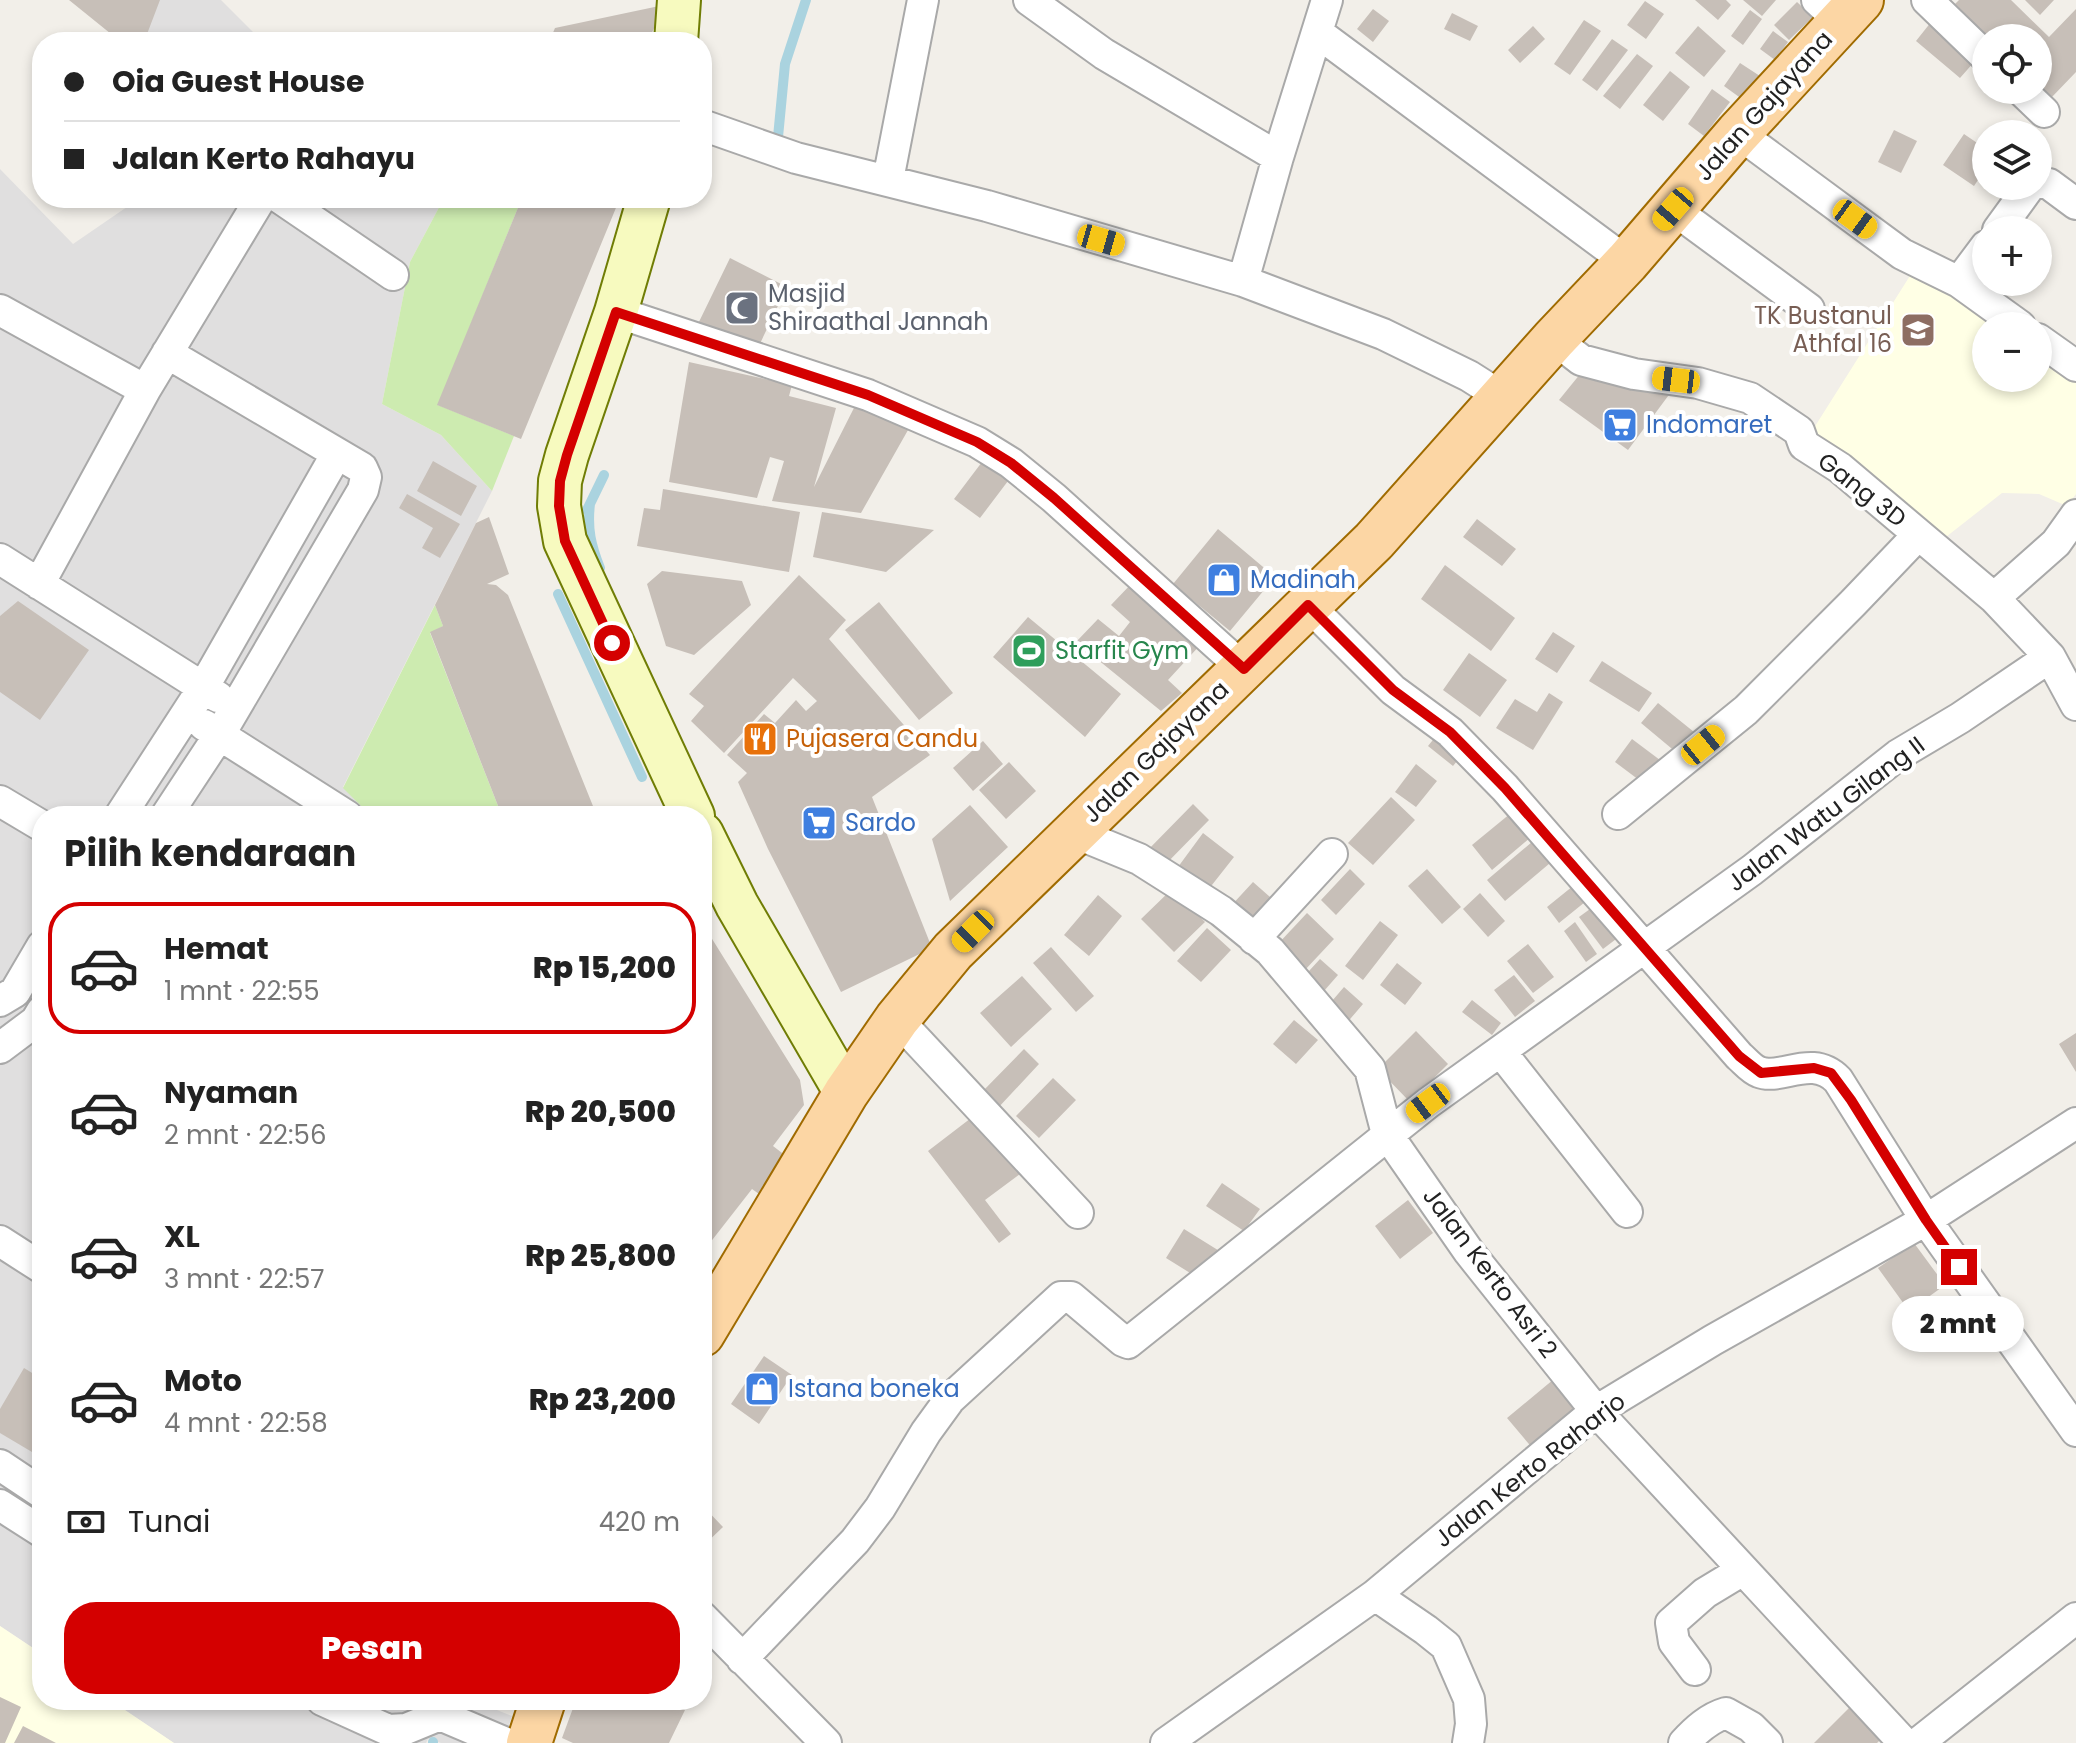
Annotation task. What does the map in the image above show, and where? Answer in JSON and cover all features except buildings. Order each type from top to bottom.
[{"type":"main road","points":[[677,32],[679,0]]},
{"type":"main road","name":"Jalan Gajayana","points":[[712,1317],[846,1093],[897,1019],[953,951],[1374,541],[1627,262],[1738,133],[1839,7]]},
{"type":"main road","points":[[646,208],[616,312],[567,455],[560,481],[559,506],[565,541],[688,806]]},
{"type":"main road","points":[[712,854],[737,905],[846,1093]]},
{"type":"main road","points":[[529,1743],[540,1710]]},
{"type":"street","points":[[888,180],[923,0]]},
{"type":"street","points":[[1029,0],[1104,54],[1278,157]]},
{"type":"street","points":[[1243,281],[1327,0]]},
{"type":"street","points":[[1927,0],[1972,43]]},
{"type":"street","points":[[1318,33],[1627,262]]},
{"type":"street","points":[[2036,104],[2044,112]]},
{"type":"street","points":[[712,129],[796,158],[987,206],[1243,281],[1383,334],[1469,376],[1502,397]]},
{"type":"street","points":[[1738,133],[1902,254],[1959,282],[2001,312]]},
{"type":"street","points":[[2052,186],[2076,204]]},
{"type":"street","points":[[39,584],[145,390],[255,208]]},
{"type":"street","points":[[295,208],[393,275]]},
{"type":"street","points":[[1673,209],[1809,309]]},
{"type":"street","points":[[1959,282],[1972,265]]},
{"type":"street","points":[[0,310],[145,390]]},
{"type":"street","points":[[616,312],[868,395],[977,442],[1011,463],[1054,498],[1244,669]]},
{"type":"street","name":"Gang 3D","points":[[1554,339],[1581,360],[1634,374],[1698,383],[1750,398],[1799,431],[1804,445],[1840,468],[1994,598],[2050,657],[2076,705]]},
{"type":"street","points":[[2052,349],[2076,366]]},
{"type":"street","points":[[167,353],[362,468],[366,477],[363,490],[172,806]]},
{"type":"street","points":[[126,806],[203,688],[336,455]]},
{"type":"street","points":[[1994,598],[2056,543],[2076,515]]},
{"type":"street","points":[[1618,814],[1746,710],[1918,535]]},
{"type":"street","points":[[0,559],[203,688],[227,720],[334,806]]},
{"type":"street","points":[[1308,605],[1393,690],[1450,732],[1505,788],[1754,1070],[1766,1074],[1814,1068],[1831,1073],[1926,1220],[2076,1431]]},
{"type":"street","name":"Jalan Watu Gilang II","points":[[742,1659],[855,1541],[880,1508],[950,1399],[1061,1297],[1071,1297],[1128,1343],[1387,1134],[1645,949],[1785,845],[1898,755],[1960,718],[2050,657]]},
{"type":"street","points":[[186,714],[227,720]]},
{"type":"street","points":[[0,801],[32,820]]},
{"type":"street","name":"Jalan Kerto Asri 2","points":[[1073,832],[1139,859],[1221,911],[1270,951],[1370,1069],[1387,1134],[1469,1252],[1596,1411],[1904,1743]]},
{"type":"street","points":[[1254,939],[1332,854]]},
{"type":"street","points":[[0,1001],[15,992],[32,963]]},
{"type":"street","points":[[897,1019],[1078,1213]]},
{"type":"street","points":[[0,1048],[32,1024]]},
{"type":"street","points":[[1501,1052],[1627,1212]]},
{"type":"street","name":"Jalan Kerto Raharjo","points":[[1166,1743],[1375,1595],[1596,1411],[1713,1340],[1926,1220],[2076,1123]]},
{"type":"street","points":[[0,1241],[32,1262]]},
{"type":"street","points":[[0,1465],[32,1486]]},
{"type":"street","points":[[0,1505],[32,1526]]},
{"type":"street","points":[[1695,1670],[1674,1642],[1671,1623],[1705,1593],[1743,1570]]},
{"type":"street","points":[[1375,1595],[1446,1646],[1469,1699],[1471,1724],[1468,1743]]},
{"type":"street","points":[[1918,1743],[2076,1618]]},
{"type":"street","points":[[712,1628],[826,1743]]},
{"type":"street","points":[[344,1710],[388,1730],[406,1729],[430,1710]]},
{"type":"street","points":[[436,1710],[506,1743]]},
{"type":"street","points":[[1684,1743],[1696,1730],[1726,1713],[1751,1727],[1767,1743]]},
{"type":"shaded area","points":[[151,0],[221,0],[253,32],[143,32]]},
{"type":"shaded area","points":[[0,169],[32,202],[32,208],[38,208],[73,244],[125,208],[439,208],[410,262],[382,404],[441,435],[492,491],[343,787],[361,806],[32,806],[32,1647],[0,1626]]},
{"type":"shaded area","points":[[1972,268],[1972,296],[2006,296],[2025,312],[1972,312],[1972,392],[2052,392],[2052,335],[2076,355],[2076,494],[2067,506],[2039,494],[2002,493],[1937,544],[1807,439],[1913,271],[1951,296]]},
{"type":"shaded area","points":[[0,1626],[32,1647],[32,1710],[125,1710],[174,1743],[0,1743]]},
{"type":"shaded area","points":[[125,1710],[497,1710],[512,1716],[503,1743],[441,1743],[428,1739],[426,1743],[174,1743]]},
{"type":"green space","points":[[439,208],[518,208],[438,405],[514,436],[492,491],[441,435],[382,404],[410,262]]},
{"type":"green space","points":[[435,605],[443,626],[430,633],[498,806],[361,806],[343,788]]},
{"type":"waterway","points":[[778,137],[785,64],[806,0]]},
{"type":"waterway","points":[[587,510],[604,475]]},
{"type":"waterway","points":[[590,504],[590,537],[600,568]]},
{"type":"waterway","points":[[558,594],[642,777]]},
{"type":"place","name":"Masjid Shiraathal Jannah","points":[[742,308]]},
{"type":"place","name":"TK Bustanul Athfal 16","points":[[1918,330]]},
{"type":"place","name":"Indomaret","points":[[1620,425]]},
{"type":"place","name":"Madinah","points":[[1224,580]]},
{"type":"place","name":"Starfit Gym","points":[[1029,651]]},
{"type":"place","name":"Pujasera Candu","points":[[760,739]]},
{"type":"place","name":"Sardo","points":[[819,823]]},
{"type":"place","name":"Istana boneka","points":[[762,1389]]},
{"type":"route","points":[[612,643],[565,541],[559,506],[560,481],[567,455],[616,312],[868,395],[977,442],[1011,463],[1054,498],[1244,669],[1308,605],[1393,690],[1450,732],[1505,788],[1754,1070],[1766,1074],[1814,1068],[1831,1073],[1838,1080],[1959,1267]]}]
